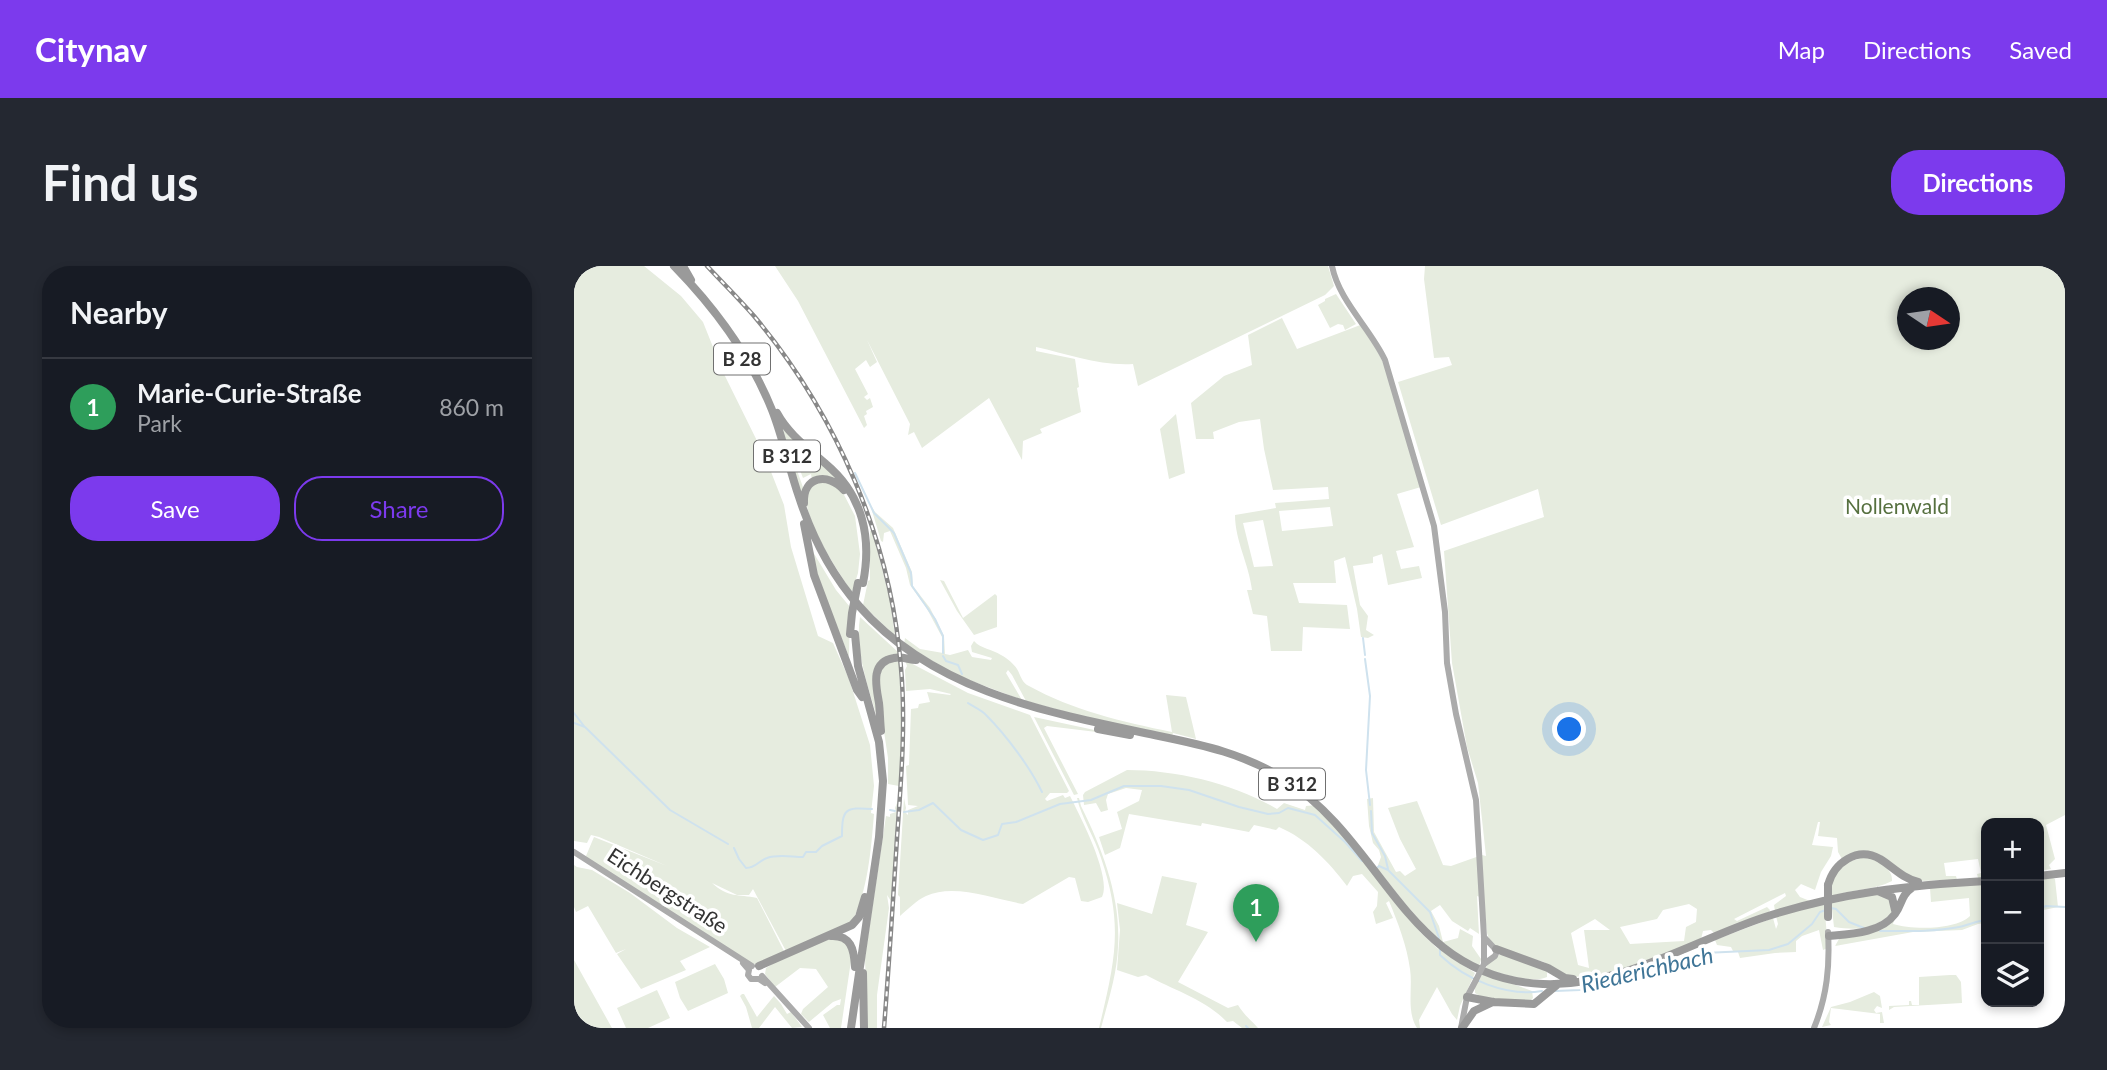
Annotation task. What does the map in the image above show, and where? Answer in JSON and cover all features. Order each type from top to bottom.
[{"type":"highway","name":"B 28","points":[[667,266],[721,328],[750,374],[770,417],[804,524],[814,575],[862,697]]},
{"type":"highway","name":"B 28","points":[[674,266],[704,299],[743,352],[769,403],[789,430],[840,477],[853,496],[862,518],[867,541],[866,565],[853,634],[852,660],[875,744],[879,783],[849,1028]]},
{"type":"highway","points":[[683,266],[704,299]]},
{"type":"highway","name":"B 312","points":[[769,403],[803,510],[818,545],[830,568],[857,604],[909,651],[936,668],[1018,706]]},
{"type":"highway","name":"B 28","points":[[803,510],[806,490],[811,483],[833,480],[845,490],[862,535],[861,583]]},
{"type":"highway","name":"B 312","points":[[804,524],[828,572],[851,604],[885,638],[916,660],[958,685],[1018,706],[1108,731],[1182,740],[1244,758],[1284,778],[1332,816],[1416,924],[1439,945],[1471,966],[1536,990]]},
{"type":"highway","name":"B 28","points":[[849,1028],[882,805],[883,773],[879,742],[860,674],[853,634]]},
{"type":"highway","points":[[879,742],[880,722],[875,680],[877,670],[892,658],[916,660]]},
{"type":"highway","points":[[1888,888],[1895,879],[1892,871],[1880,859],[1865,855],[1851,857],[1838,865],[1832,872],[1828,885],[1831,937],[1881,926],[1893,917],[1904,894],[1920,885]]},
{"type":"highway","points":[[1884,863],[1920,885]]},
{"type":"highway","points":[[2044,875],[2065,873]]},
{"type":"highway","points":[[1536,990],[1600,978],[1659,960],[1760,919],[1836,897],[1888,888],[1981,881]]},
{"type":"highway","points":[[1875,890],[1892,897],[1895,907],[1893,917]]},
{"type":"highway","points":[[757,971],[776,958],[855,922],[865,897]]},
{"type":"highway","points":[[825,937],[839,936],[849,942],[854,952],[855,967]]},
{"type":"highway","points":[[863,942],[864,1028]]},
{"type":"highway","points":[[1490,954],[1506,953],[1543,966],[1565,978],[1600,978]]},
{"type":"highway","points":[[1530,1004],[1534,1002],[1536,990],[1549,975],[1543,966]]},
{"type":"highway","points":[[1461,1028],[1475,1001],[1472,992],[1474,983]]},
{"type":"highway","points":[[1475,1001],[1530,1004],[1538,1002],[1560,984]]},
{"type":"main road","points":[[1332,266],[1344,293],[1385,360],[1434,526],[1445,612],[1447,663],[1455,715],[1476,800],[1485,937],[1490,954],[1474,983]]},
{"type":"main road","name":"Eichbergstraße","points":[[577,854],[757,971],[809,1028]]},
{"type":"main road","points":[[1814,1028],[1825,995],[1831,937]]},
{"type":"main road","points":[[1461,1028],[1475,1001]]},
{"type":"green space","points":[[574,266],[644,266],[681,296],[703,322],[723,372],[766,459],[784,505],[791,547],[818,636],[833,643],[849,679],[870,745],[874,786],[872,842],[865,883],[852,922],[786,951],[753,889],[749,895],[737,895],[712,883],[733,895],[757,898],[784,951],[760,964],[751,964],[586,856],[594,837],[667,866],[599,837],[591,835],[587,843],[574,841]]},
{"type":"green space","points":[[775,266],[1328,266],[1334,286],[1325,295],[1138,386],[1133,364],[1096,361],[1036,347],[1036,351],[1075,359],[1081,412],[1040,429],[1042,433],[1023,441],[1022,460],[989,398],[922,448],[914,432],[908,435],[910,424],[867,340],[877,362],[870,367],[866,360],[855,369],[868,394],[864,397],[867,400],[870,398],[873,407],[866,411],[864,416],[867,425],[864,428],[798,301]]},
{"type":"green space","name":"Nollenwald","points":[[1425,266],[2065,266],[2065,815],[2046,825],[2055,859],[2049,865],[2051,869],[2044,870],[2044,818],[1981,818],[1981,873],[1978,859],[1944,863],[1946,876],[1956,876],[1957,880],[1917,881],[1881,858],[1842,859],[1838,852],[1837,838],[1818,836],[1818,822],[1812,845],[1833,847],[1815,890],[1801,884],[1795,890],[1800,897],[1810,901],[1775,911],[1774,905],[1786,896],[1785,893],[1734,919],[1737,921],[1767,907],[1769,912],[1714,933],[1711,930],[1703,931],[1701,939],[1668,954],[1607,974],[1571,977],[1560,975],[1544,962],[1502,950],[1490,942],[1483,898],[1477,896],[1479,934],[1452,921],[1440,905],[1431,911],[1443,942],[1458,938],[1460,929],[1473,936],[1472,946],[1481,959],[1479,967],[1463,958],[1435,936],[1377,868],[1381,857],[1373,843],[1367,799],[1373,798],[1374,832],[1396,872],[1400,871],[1405,876],[1416,869],[1388,808],[1417,801],[1443,865],[1451,866],[1486,856],[1478,783],[1467,747],[1452,663],[1444,551],[1544,517],[1538,489],[1441,525],[1398,382],[1452,365],[1449,357],[1434,358],[1424,279]],"holes":[[[1689,904],[1697,909],[1696,922],[1686,927],[1684,941],[1630,944],[1620,927],[1657,919],[1663,910]],[[1595,919],[1610,930],[1584,930],[1589,968],[1578,965],[1571,933]]]},
{"type":"green space","points":[[1336,294],[1356,324],[1345,330],[1343,325],[1338,324],[1330,328],[1318,305]]},
{"type":"green space","points":[[1282,318],[1297,349],[1363,324],[1387,370],[1421,487],[1397,494],[1414,547],[1396,551],[1401,569],[1419,566],[1422,578],[1388,585],[1382,554],[1373,557],[1373,563],[1353,566],[1360,605],[1368,616],[1366,630],[1374,635],[1368,638],[1361,637],[1345,557],[1334,561],[1336,583],[1293,583],[1299,603],[1347,605],[1350,629],[1303,627],[1302,651],[1271,651],[1267,616],[1253,614],[1247,590],[1252,590],[1237,534],[1235,515],[1276,508],[1275,503],[1329,499],[1328,487],[1273,490],[1260,419],[1239,422],[1213,432],[1214,439],[1196,439],[1191,403],[1224,376],[1252,365],[1248,335]],"holes":[[[1330,507],[1333,526],[1282,531],[1279,511]],[[1263,520],[1273,566],[1254,567],[1243,523]]]},
{"type":"green space","points":[[1176,414],[1185,473],[1169,479],[1160,429]]},
{"type":"green space","points":[[780,423],[839,479],[812,480],[811,474],[803,478],[796,460],[794,462],[804,490],[801,494]]},
{"type":"green space","points":[[827,480],[841,489],[855,516],[860,554],[852,592],[821,543],[806,501],[808,491],[813,485]]},
{"type":"green space","points":[[870,504],[893,528],[912,572],[913,586],[930,608],[944,636],[945,654],[968,650],[972,657],[991,660],[992,658],[972,652],[974,641],[1008,659],[1025,683],[1045,694],[1098,714],[1172,732],[1166,695],[1186,697],[1196,739],[1107,723],[1026,701],[1008,670],[1006,673],[1022,700],[956,675],[904,644],[905,638],[920,649],[943,653],[942,637],[910,585],[906,568],[890,531],[884,533],[883,542],[881,541]]},
{"type":"green space","points":[[872,530],[890,600],[895,636],[863,605],[870,580]]},
{"type":"green space","points":[[810,547],[836,590],[850,607],[849,657],[815,570]]},
{"type":"green space","points":[[940,580],[944,581],[963,618],[995,594],[997,627],[974,635],[957,611]]},
{"type":"green space","points":[[860,617],[898,652],[898,656],[877,669],[876,714],[860,654]]},
{"type":"green space","points":[[899,659],[902,735],[899,786],[888,784],[888,758],[877,685],[883,666]]},
{"type":"green space","points":[[905,660],[968,693],[1030,715],[1069,791],[1050,793],[1045,799],[1047,801],[1063,795],[1065,798],[1070,796],[1099,862],[1103,876],[1102,897],[1088,902],[1081,901],[1075,878],[1069,877],[1023,904],[974,893],[937,892],[916,902],[900,916],[898,895],[904,798],[905,812],[908,815],[908,810],[918,806],[908,805],[906,766],[909,765],[911,709],[930,702],[927,692],[951,694],[930,689],[906,691]]},
{"type":"green space","points":[[1034,717],[1113,734],[1047,726],[1044,728],[1078,794],[1074,795]]},
{"type":"green space","points":[[1127,770],[1205,780],[1243,792],[1277,809],[1284,803],[1305,810],[1306,806],[1317,805],[1421,933],[1437,948],[1475,973],[1460,1006],[1457,1020],[1437,987],[1419,1020],[1420,1028],[1417,1028],[1410,999],[1411,976],[1407,952],[1389,901],[1386,903],[1393,918],[1376,924],[1373,912],[1377,906],[1378,892],[1362,874],[1353,876],[1347,886],[1317,852],[1279,827],[1276,830],[1254,825],[1249,832],[1129,814],[1120,848],[1105,855],[1099,837],[1122,829],[1117,812],[1139,801],[1142,790],[1126,788],[1108,794],[1108,810],[1101,812],[1096,803],[1084,805],[1083,795]]},
{"type":"green space","points":[[899,798],[891,901],[887,895],[889,908],[877,995],[877,1028],[867,1028],[865,957],[886,816],[890,817],[890,814],[896,812]]},
{"type":"green space","points":[[1077,798],[1103,857],[1117,910],[1117,957],[1101,1028],[1115,943],[1113,903],[1101,858]]},
{"type":"green space","points":[[1872,858],[1888,870],[1892,881],[1830,897],[1833,878],[1841,866],[1853,860]]},
{"type":"green space","points":[[574,865],[592,870],[630,893],[677,928],[710,947],[680,961],[686,970],[641,989],[617,954],[626,949],[616,953],[588,906],[576,912]]},
{"type":"green space","points":[[1162,876],[1197,883],[1186,925],[1208,932],[1178,982],[1228,1008],[1238,1005],[1258,1028],[1242,1028],[1233,1021],[1227,1022],[1199,1001],[1146,975],[1138,977],[1117,970],[1120,930],[1117,903],[1152,914]]},
{"type":"green space","points":[[2044,878],[2055,879],[2058,907],[2044,910]]},
{"type":"green space","points":[[1981,883],[1981,924],[1962,930],[1913,932],[1835,946],[1839,939],[1895,917],[1893,924],[1933,928],[1955,924],[1970,916],[1969,898],[1931,902],[1930,888]]},
{"type":"green space","points":[[1879,893],[1889,896],[1894,911],[1881,922],[1851,929],[1834,927],[1831,901]]},
{"type":"green space","points":[[1824,902],[1828,948],[1823,950],[1819,930],[1796,941],[1796,952],[1740,958],[1738,952],[1731,947],[1717,945],[1715,940],[1773,918],[1776,929],[1776,916]]},
{"type":"green space","points":[[833,937],[844,939],[852,954],[841,1028],[830,1028],[823,1015],[840,1005],[841,999],[833,1002],[809,1022],[801,1014],[803,1009],[828,987],[816,969],[800,968],[775,987],[765,974],[766,968],[781,959]]},
{"type":"green space","points":[[1499,955],[1547,970],[1547,977],[1525,979],[1485,969],[1489,962]]},
{"type":"green space","points":[[574,960],[612,1028],[574,1028]]},
{"type":"green space","points":[[715,964],[728,993],[688,1011],[675,982]]},
{"type":"green space","points":[[1483,973],[1532,991],[1533,998],[1502,1000],[1480,996],[1475,993],[1475,986]]},
{"type":"green space","points":[[1956,975],[1961,982],[1962,1003],[1894,1007],[1889,1010],[1889,1006],[1909,1005],[1909,1001],[1912,1005],[1919,1005],[1919,977]]},
{"type":"green space","points":[[657,990],[670,1018],[648,1028],[626,1028],[617,1008]]},
{"type":"green space","points":[[1874,992],[1880,996],[1882,1008],[1877,1006],[1874,1010],[1876,1013],[1882,1012],[1884,1023],[1880,1023],[1880,1014],[1831,1008],[1831,1025],[1822,1027],[1831,1007]]},
{"type":"green space","points":[[742,994],[757,1017],[774,996],[787,1014],[791,1012],[802,1027],[792,1028],[775,1007],[759,1028],[752,1028],[740,996]]},
{"type":"waterway","points":[[855,473],[874,513],[894,533],[911,573],[912,586],[935,619],[943,636],[943,653]]},
{"type":"waterway","points":[[1363,638],[1365,655]]},
{"type":"waterway","points":[[943,656],[946,661],[958,665],[962,674]]},
{"type":"waterway","points":[[1365,659],[1370,696],[1366,770],[1370,805]]},
{"type":"waterway","points":[[968,703],[984,713],[1002,732],[1042,792]]},
{"type":"waterway","points":[[574,713],[584,726]]},
{"type":"waterway","points":[[574,723],[585,727],[670,810],[728,844]]},
{"type":"waterway","points":[[904,812],[919,810],[933,803],[961,830],[983,840],[998,835],[1002,824],[1016,822],[1060,804],[1091,800],[1124,786],[1161,786],[1189,790],[1268,814],[1279,813],[1288,808],[1315,815],[1362,861]]},
{"type":"waterway","points":[[734,848],[746,868],[771,857],[803,857],[806,852],[816,852],[842,836],[844,815],[847,812],[872,809]]},
{"type":"waterway","points":[[890,810],[895,811]]},
{"type":"waterway","points":[[1371,811],[1372,833],[1385,856],[1388,869]]},
{"type":"waterway","name":"Riederichbach","points":[[1377,868],[1379,866],[1388,870],[1430,912],[1439,938]]},
{"type":"waterway","name":"Riederichbach","points":[[2044,907],[2065,907]]},
{"type":"waterway","name":"Riederichbach","points":[[1831,908],[1836,909],[1849,922],[1864,928]]},
{"type":"waterway","name":"Riederichbach","points":[[1555,991],[1580,990],[1621,982],[1704,953],[1769,950],[1788,944],[1812,924],[1820,912],[1826,910]]},
{"type":"waterway","name":"Riederichbach","points":[[1880,931],[1939,930],[1981,921]]},
{"type":"waterway","name":"Riederichbach","points":[[1440,947],[1440,955],[1474,979],[1501,989],[1542,991]]},
{"type":"railway","points":[[707,266],[754,316],[811,395],[855,481],[872,526],[885,573],[901,668],[903,732],[884,1028]]},
{"type":"place","name":"Marie-Curie-Straße","points":[[1256,942]]}]
